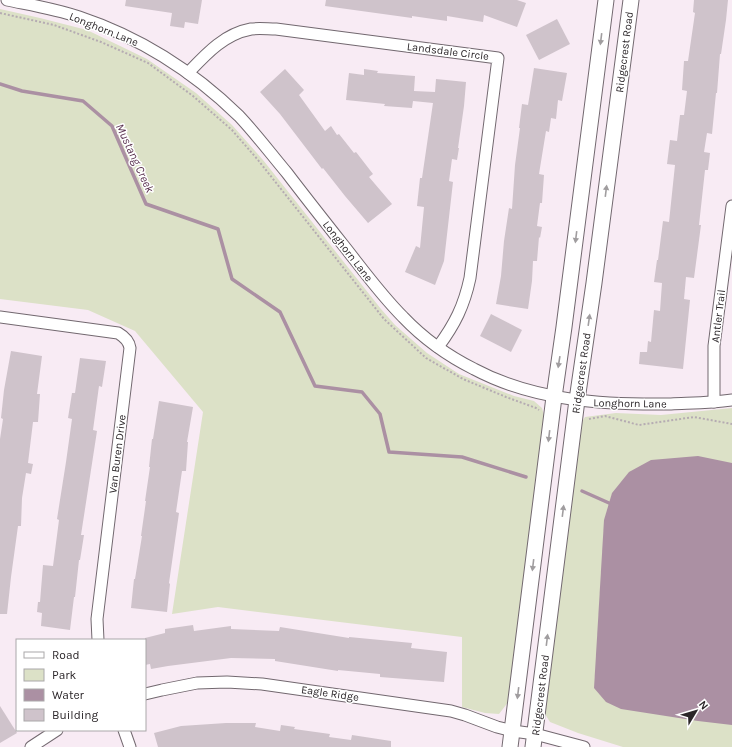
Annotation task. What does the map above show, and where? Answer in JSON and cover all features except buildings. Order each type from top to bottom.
[{"type":"main road","name":"Ridgecrest Road","points":[[510,747],[606,0]]},
{"type":"main road","name":"Ridgecrest Road","points":[[534,741],[630,0]]},
{"type":"street","name":"Longhorn Lane","points":[[7,0],[43,7],[96,24],[127,37],[188,73],[224,103],[252,130],[404,318],[415,329],[438,347],[473,369],[500,382],[554,397],[577,400],[624,404],[714,402],[732,400]]},
{"type":"street","name":"Landsdale Circle","points":[[188,73],[212,49],[231,36],[246,30],[263,28],[498,58],[468,289],[460,312],[447,335],[438,347]]},
{"type":"street","name":"Antler Trail","points":[[714,402],[714,346],[732,206]]},
{"type":"street","name":"Van Buren Drive","points":[[0,317],[118,333],[126,339],[129,344],[130,348],[97,619],[98,639]]},
{"type":"street","name":"Eagle Ridge","points":[[146,694],[197,683],[227,682],[262,684],[451,711],[465,714],[497,728],[512,731],[534,741],[584,747]]},
{"type":"street","points":[[31,747],[55,731]]},
{"type":"street","points":[[124,731],[130,747]]},
{"type":"path","points":[[0,13],[54,25],[101,42],[148,63],[188,92],[232,130],[258,160],[384,319],[426,358],[463,379],[536,408],[541,412]]},
{"type":"path","points":[[589,419],[605,416],[639,425],[694,417],[732,424]]},
{"type":"green space","points":[[0,9],[87,30],[147,59],[196,93],[232,125],[263,160],[395,325],[427,353],[459,374],[514,396],[534,401],[542,408],[545,419],[509,701],[499,714],[485,713],[462,707],[462,637],[218,607],[172,614],[203,412],[135,331],[88,310],[0,299]]},
{"type":"green space","points":[[732,408],[732,747],[623,747],[578,733],[550,722],[545,714],[580,425],[585,417],[616,413],[661,415]]},
{"type":"water","points":[[698,456],[732,463],[732,725],[621,709],[606,702],[594,688],[604,520],[612,493],[629,472],[651,460]]},
{"type":"waterway","name":"Mustang Creek","points":[[0,84],[22,91],[83,101],[112,126],[146,204],[218,229],[232,279],[280,312],[315,386],[362,392],[380,414],[389,452],[462,457],[526,477]]},
{"type":"waterway","name":"Mustang Creek","points":[[582,491],[609,503]]}]
